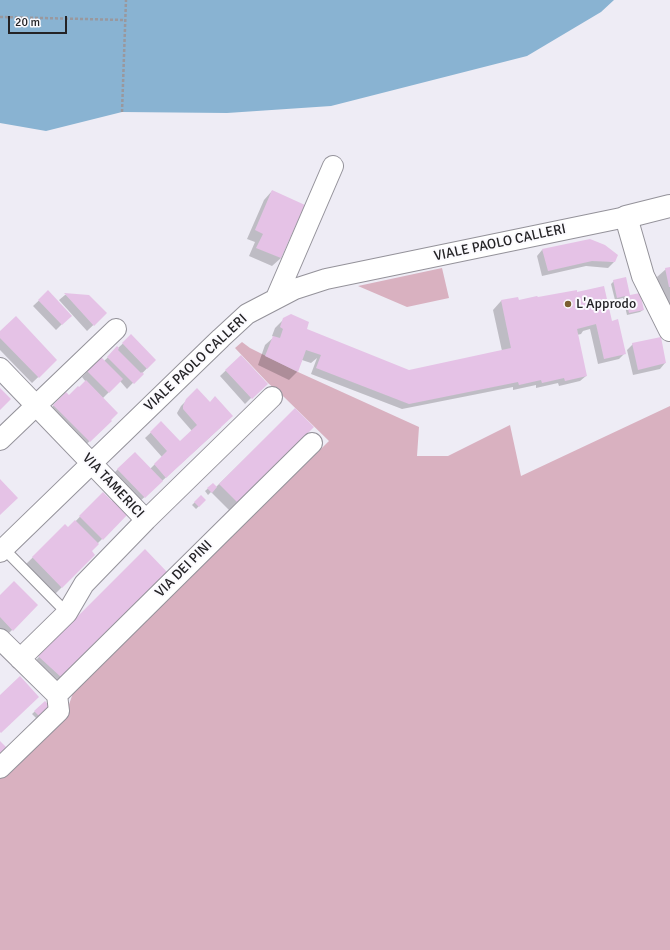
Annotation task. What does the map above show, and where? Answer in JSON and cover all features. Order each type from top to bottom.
[{"type":"street","points":[[276,298],[333,166]]},
{"type":"street","points":[[670,206],[626,217],[643,276],[670,330]]},
{"type":"street","name":"VIALE PAOLO CALLERI","points":[[2,551],[247,314],[276,298],[294,289],[326,279],[626,217]]},
{"type":"street","points":[[0,440],[116,329]]},
{"type":"street","name":"VIA TAMERICI","points":[[0,368],[146,520],[84,584],[67,613],[7,649]]},
{"type":"street","points":[[146,520],[272,396]]},
{"type":"street","name":"VIA DEI PINI","points":[[57,695],[312,443]]},
{"type":"street","points":[[0,768],[58,711],[57,695],[7,649]]},
{"type":"lane","points":[[2,551],[67,613]]},
{"type":"path","points":[[122,112],[126,0]]},
{"type":"path","points":[[0,17],[125,20]]},
{"type":"shaded area","points":[[442,268],[449,298],[407,307],[358,286]]},
{"type":"shaded area","points":[[242,342],[250,348],[298,372],[419,427],[417,456],[448,456],[510,425],[521,476],[670,406],[670,950],[0,950],[0,774],[66,713],[73,693],[329,441],[268,383],[235,348]]},
{"type":"water","points":[[0,0],[614,0],[601,12],[527,56],[331,106],[227,113],[122,112],[46,131],[0,123]]},
{"type":"building","points":[[272,190],[305,205],[281,258],[256,248],[263,234],[255,230]]},
{"type":"building","points":[[590,239],[605,245],[618,255],[615,262],[592,261],[548,271],[542,249]]},
{"type":"building","points":[[670,267],[670,287],[669,287],[665,268]]},
{"type":"building","points":[[626,277],[630,295],[640,293],[644,310],[629,313],[625,296],[617,298],[613,280]]},
{"type":"building","points":[[604,286],[612,321],[618,319],[626,354],[604,359],[596,324],[577,329],[587,376],[565,381],[564,378],[542,383],[541,380],[519,385],[518,382],[409,404],[316,368],[321,355],[306,350],[298,372],[265,356],[273,336],[280,338],[283,329],[280,327],[283,318],[291,314],[309,322],[307,329],[409,370],[511,348],[501,300],[518,297],[519,300],[577,290],[577,292]]},
{"type":"building","points":[[48,290],[72,316],[62,325],[38,300]]},
{"type":"building","points":[[64,293],[89,295],[107,313],[94,326]]},
{"type":"building","points":[[16,316],[57,360],[39,378],[0,338],[0,331]]},
{"type":"building","points":[[131,334],[156,360],[147,369],[122,343]]},
{"type":"building","points":[[661,337],[666,363],[638,370],[632,343]]},
{"type":"building","points":[[117,346],[119,348],[118,350],[141,373],[142,372],[144,374],[134,384],[107,357]]},
{"type":"building","points":[[241,355],[268,384],[252,399],[225,370]]},
{"type":"building","points":[[101,357],[123,379],[109,393],[87,371]]},
{"type":"building","points":[[86,380],[118,413],[111,420],[112,421],[90,442],[53,405],[66,392],[69,395]]},
{"type":"building","points":[[0,388],[11,399],[0,410]]},
{"type":"building","points":[[197,388],[210,402],[215,396],[233,416],[166,478],[154,464],[167,451],[150,432],[161,421],[180,441],[197,425],[183,409],[183,406],[186,399]]},
{"type":"building","points":[[295,408],[314,427],[238,503],[219,484]]},
{"type":"building","points":[[135,452],[163,481],[145,498],[117,469]]},
{"type":"building","points":[[0,479],[18,498],[0,515]]},
{"type":"building","points":[[213,483],[217,487],[212,493],[207,488]]},
{"type":"building","points":[[103,492],[112,501],[115,498],[129,513],[103,540],[79,516]]},
{"type":"building","points":[[201,495],[206,500],[199,507],[194,502]]},
{"type":"building","points":[[75,520],[99,544],[92,551],[95,555],[62,588],[32,557],[65,524],[68,527]]},
{"type":"building","points":[[145,549],[168,573],[62,678],[38,656]]},
{"type":"building","points":[[14,581],[38,605],[13,631],[0,617],[0,595]]},
{"type":"building","points":[[20,676],[39,697],[1,733],[0,695]]},
{"type":"building","points":[[45,701],[53,710],[43,720],[34,711]]},
{"type":"building","points":[[0,741],[12,753],[0,764]]},
{"type":"place","name":"L'Approdo","points":[[568,304]]}]
